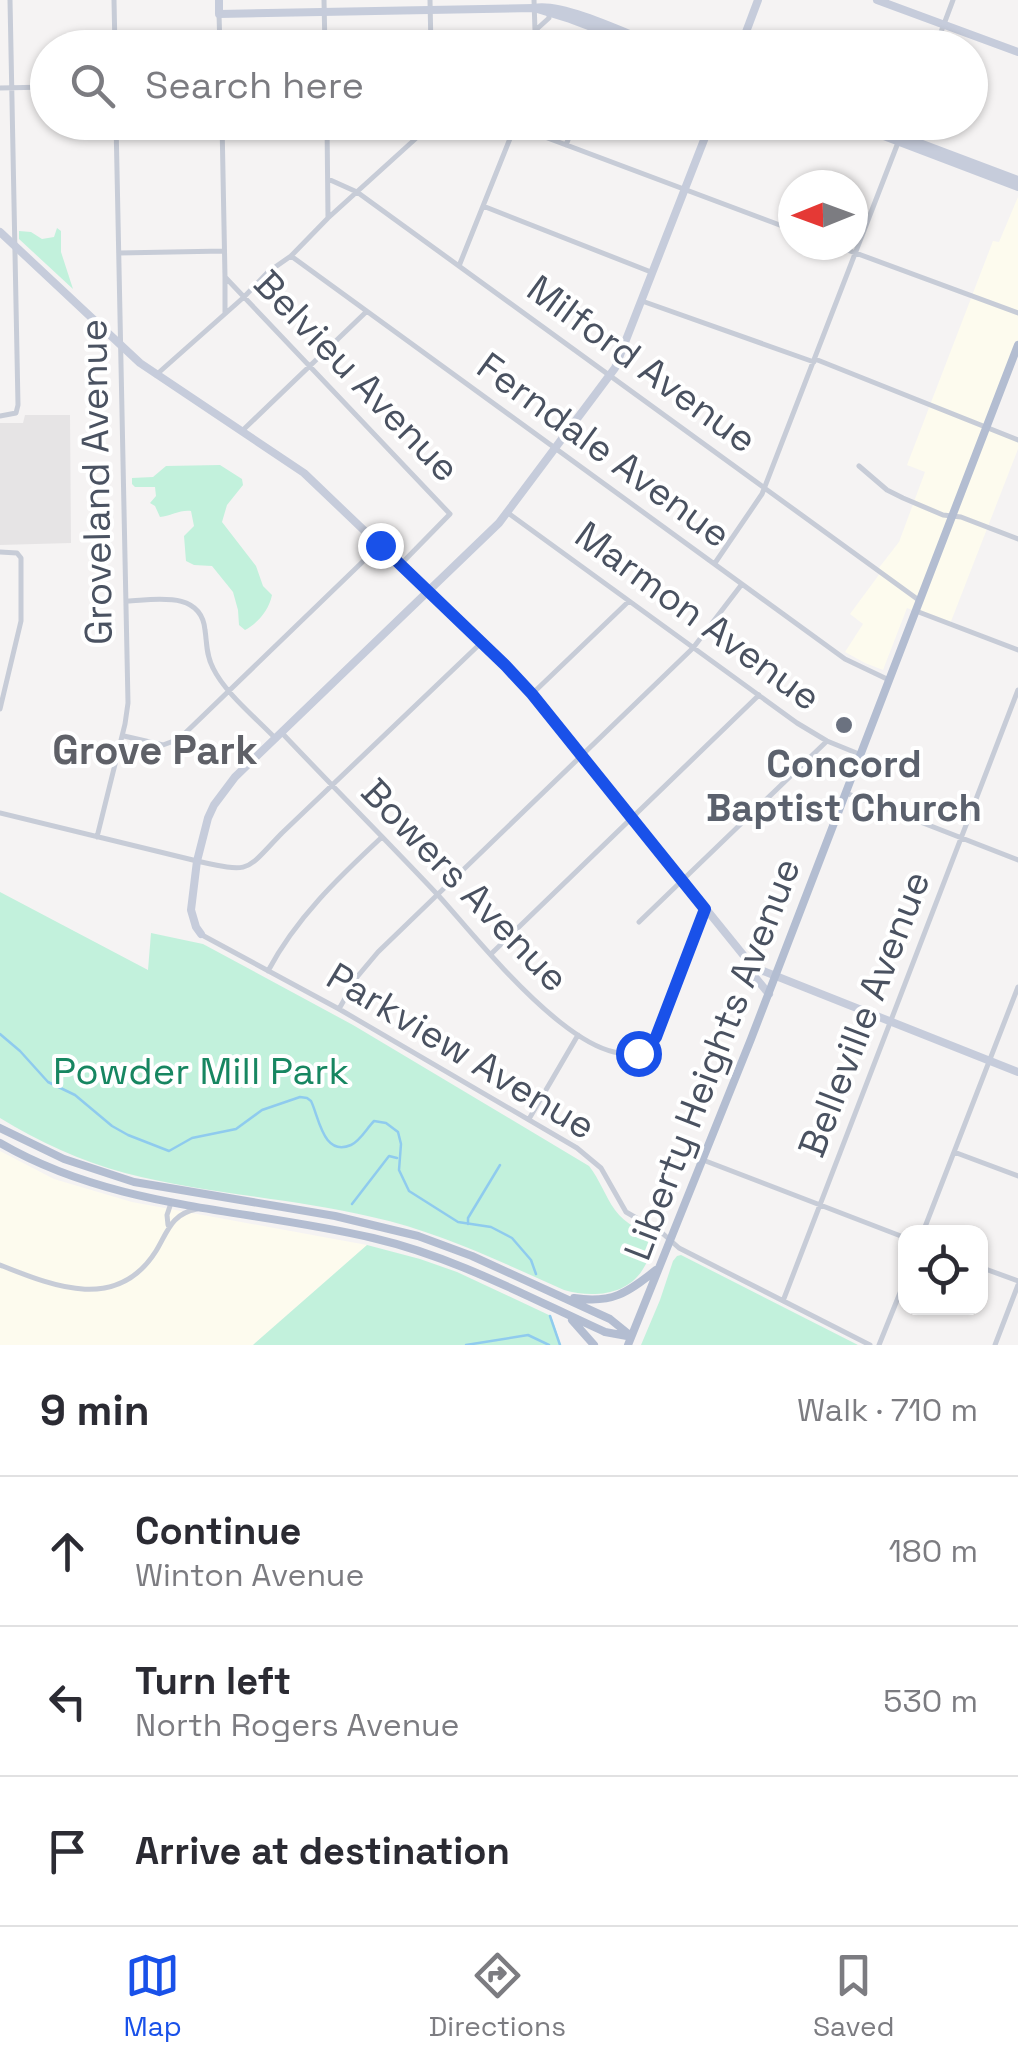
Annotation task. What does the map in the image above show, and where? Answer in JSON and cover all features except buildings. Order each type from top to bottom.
[{"type":"main road","name":"Liberty Heights Avenue","points":[[630,1341],[769,994],[1018,345]]},
{"type":"main road","points":[[0,1128],[101,1172],[180,1191],[388,1227],[452,1248],[610,1319],[630,1341]]},
{"type":"main road","points":[[0,1143],[42,1165],[103,1188],[395,1244],[459,1266],[630,1341]]},
{"type":"main road","points":[[171,1203],[180,1191]]},
{"type":"main road","points":[[563,1297],[614,1298],[630,1291],[660,1267]]},
{"type":"main road","points":[[564,1314],[594,1345]]},
{"type":"street","points":[[0,416],[16,413],[18,405],[10,0]]},
{"type":"street","points":[[114,0],[115,30]]},
{"type":"street","points":[[219,0],[220,30]]},
{"type":"street","points":[[324,0],[325,30]]},
{"type":"street","points":[[747,30],[758,0]]},
{"type":"street","points":[[877,0],[958,30]]},
{"type":"street","points":[[942,30],[953,0]]},
{"type":"street","points":[[220,14],[534,4],[559,9],[609,30]]},
{"type":"street","points":[[534,4],[549,14],[607,30]]},
{"type":"street","points":[[534,4],[534,30]]},
{"type":"street","points":[[430,5],[431,30]]},
{"type":"street","points":[[535,30],[549,14]]},
{"type":"street","points":[[988,41],[1018,52]]},
{"type":"street","points":[[0,88],[30,88]]},
{"type":"street","name":"Groveland Avenue","points":[[97,837],[128,703],[116,140]]},
{"type":"street","name":"Belvieu Avenue","points":[[222,140],[225,313]]},
{"type":"street","points":[[327,140],[328,218]]},
{"type":"street","points":[[156,375],[414,140]]},
{"type":"street","points":[[460,266],[509,140]]},
{"type":"street","points":[[552,140],[778,224]]},
{"type":"street","points":[[566,145],[568,140]]},
{"type":"street","points":[[201,934],[191,910],[197,861],[208,818],[219,796],[508,513],[618,362],[704,140]]},
{"type":"street","points":[[868,221],[899,140]]},
{"type":"street","points":[[902,140],[1018,183]]},
{"type":"street","name":"Milford Avenue","points":[[328,179],[356,192],[920,600]]},
{"type":"street","points":[[483,206],[654,273]]},
{"type":"street","points":[[0,232],[156,375],[304,473],[482,642],[532,694],[769,994]]},
{"type":"street","points":[[119,254],[224,251]]},
{"type":"street","name":"Ferndale Avenue","points":[[290,256],[853,665],[889,680]]},
{"type":"street","points":[[868,257],[1018,313]]},
{"type":"street","points":[[714,564],[766,487],[853,260]]},
{"type":"street","name":"Belvieu Avenue","points":[[224,277],[450,514],[401,564]]},
{"type":"street","points":[[642,301],[814,360],[1018,440]]},
{"type":"street","points":[[242,431],[366,312]]},
{"type":"street","points":[[858,466],[894,494],[1018,539]]},
{"type":"street","name":"Marmon Avenue","points":[[508,513],[797,724],[860,754]]},
{"type":"street","points":[[122,736],[158,745],[168,745],[179,738],[380,545]]},
{"type":"street","points":[[0,552],[17,553],[22,562],[21,621],[0,707]]},
{"type":"street","points":[[339,1009],[370,961],[693,648],[742,584]]},
{"type":"street","name":"Bowers Avenue","points":[[127,600],[171,599],[192,605],[203,620],[210,662],[229,690],[332,786],[541,1007],[606,1050],[624,1054],[645,1050],[656,1037],[705,909]]},
{"type":"street","points":[[532,694],[629,601]]},
{"type":"street","points":[[916,611],[1018,650]]},
{"type":"street","points":[[0,813],[239,869],[250,865],[482,642]]},
{"type":"street","name":"Belleville Avenue","points":[[783,1301],[1018,690]]},
{"type":"street","points":[[490,954],[759,695]]},
{"type":"street","points":[[640,922],[827,741]]},
{"type":"street","points":[[846,793],[1018,860]]},
{"type":"street","points":[[268,971],[288,936],[321,896],[382,837]]},
{"type":"street","name":"Parkview Avenue","points":[[201,934],[339,1009],[577,1148],[605,1174],[626,1212],[679,1248],[870,1345]]},
{"type":"street","points":[[749,964],[1018,1072]]},
{"type":"street","points":[[926,1225],[1018,986]]},
{"type":"street","points":[[528,1120],[578,1035]]},
{"type":"street","points":[[954,1152],[1018,1176]]},
{"type":"street","points":[[704,1160],[898,1235]]},
{"type":"street","points":[[168,1227],[171,1203]]},
{"type":"street","points":[[0,1264],[68,1289],[104,1288],[144,1265],[168,1227],[183,1212],[200,1208]]},
{"type":"street","points":[[988,1270],[1018,1283],[995,1345]]},
{"type":"street","points":[[880,1345],[898,1299]]},
{"type":"shaded area","points":[[1018,197],[1018,344],[986,426],[1018,439],[1018,449],[950,624],[907,608],[883,670],[845,652],[863,624],[850,614],[899,542],[925,472],[907,465],[993,241],[999,242]]},
{"type":"shaded area","points":[[25,415],[70,415],[71,543],[0,545],[0,423],[23,423]]},
{"type":"shaded area","points":[[0,1151],[54,1179],[132,1202],[367,1245],[253,1345],[0,1345]]},
{"type":"green space","points":[[57,228],[61,231],[61,252],[73,289],[19,239],[19,231],[42,239],[54,237]]},
{"type":"green space","points":[[220,465],[242,479],[243,485],[227,505],[222,522],[256,566],[263,586],[272,595],[262,616],[245,630],[239,625],[233,592],[212,566],[186,561],[184,536],[194,526],[191,511],[160,517],[150,503],[156,496],[155,487],[132,484],[132,478],[153,477],[166,466]]},
{"type":"green space","name":"Powder Mill Park","points":[[0,892],[148,970],[151,933],[203,944],[353,1025],[589,1166],[619,1215],[657,1240],[645,1266],[618,1290],[574,1293],[446,1239],[397,1223],[125,1173],[76,1157],[15,1127],[0,1118]]},
{"type":"green space","points":[[367,1245],[457,1272],[551,1316],[561,1345],[253,1345]]},
{"type":"green space","points":[[681,1255],[858,1345],[641,1345],[673,1261]]},
{"type":"waterway","points":[[0,1034],[48,1082],[75,1095],[112,1126],[169,1151],[192,1138],[236,1129],[262,1110],[300,1097],[311,1101],[324,1134],[334,1145],[351,1145],[374,1121],[386,1123],[398,1132],[399,1170],[409,1191],[458,1222],[491,1227],[512,1238],[531,1260],[536,1274]]},
{"type":"waterway","points":[[352,1204],[389,1156],[397,1158]]},
{"type":"waterway","points":[[468,1224],[500,1165]]},
{"type":"waterway","points":[[550,1316],[560,1345]]},
{"type":"waterway","points":[[466,1345],[528,1335],[549,1345]]},
{"type":"place","name":"Concord Baptist Church","points":[[844,725]]},
{"type":"district","name":"Grove Park","points":[[155,750]]},
{"type":"route","points":[[380,545],[532,694],[705,909],[656,1037],[638,1053]]}]
